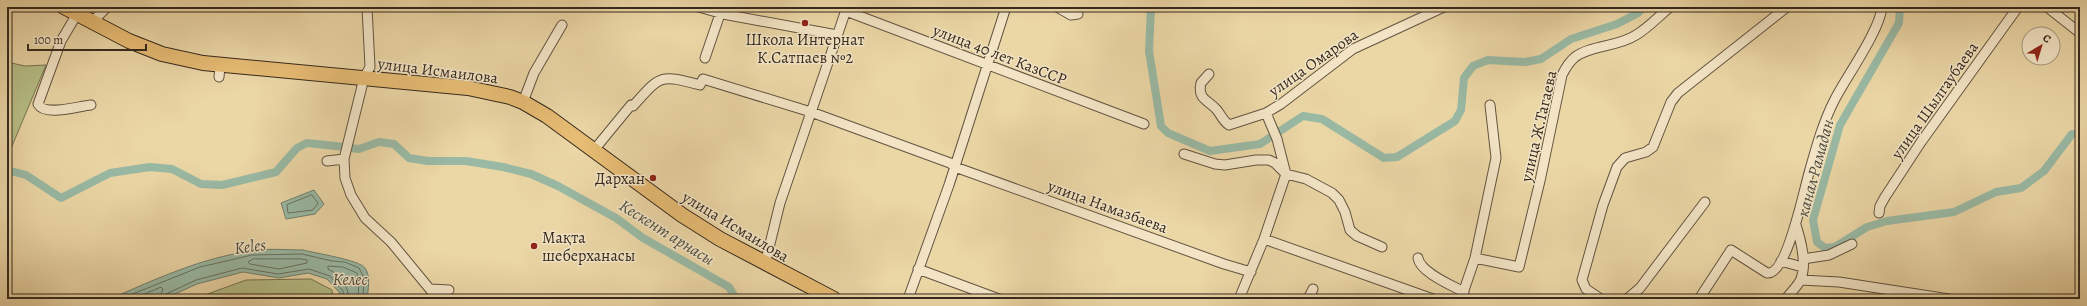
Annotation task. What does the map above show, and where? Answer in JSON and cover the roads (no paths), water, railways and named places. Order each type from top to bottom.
[{"type":"main road","name":"улица Исмаилова","points":[[64,7],[129,41],[162,54],[220,71],[364,78],[468,88],[522,102],[547,116],[682,215],[720,239],[834,299]]},
{"type":"street","points":[[92,22],[107,7]]},
{"type":"street","points":[[367,7],[370,67],[364,78],[344,159],[345,178],[360,212],[374,228],[391,242],[438,299]]},
{"type":"street","points":[[699,7],[720,14],[837,35]]},
{"type":"street","points":[[908,299],[955,167],[1006,7]]},
{"type":"street","points":[[1058,7],[1071,15],[1078,14]]},
{"type":"street","name":"улица Омарова","points":[[1209,74],[1201,83],[1202,94],[1229,125],[1266,113],[1281,104],[1353,48],[1444,7]]},
{"type":"street","name":"улица Ж.Тагаева","points":[[1475,258],[1519,267],[1540,181],[1562,75],[1568,64],[1574,58],[1583,53],[1618,44],[1636,35],[1670,7]]},
{"type":"street","points":[[1601,299],[1586,289],[1582,280],[1603,205],[1617,166],[1626,158],[1646,152],[1654,147],[1671,102],[1678,93],[1787,7]]},
{"type":"street","points":[[1699,299],[1730,250],[1767,273],[1774,271],[1781,261],[1790,244],[1796,225],[1802,196],[1819,139],[1829,113],[1875,28],[1882,7]]},
{"type":"street","name":"улица Шылгаубаева","points":[[1879,213],[1880,206],[1885,197],[1921,142],[2018,7]]},
{"type":"street","points":[[2047,7],[2080,33]]},
{"type":"street","points":[[765,264],[780,203],[846,9]]},
{"type":"street","name":"улица 40 лет КазССР","points":[[846,9],[987,66],[1144,124]]},
{"type":"street","points":[[77,14],[48,66],[38,104],[52,111],[90,105]]},
{"type":"street","points":[[705,58],[720,14]]},
{"type":"street","points":[[522,102],[534,73],[562,26]]},
{"type":"street","name":"улица Намазбаева","points":[[594,150],[631,105],[633,106],[653,83],[662,79],[673,78],[700,85],[703,79],[811,112],[943,161],[955,167],[1224,264],[1251,272]]},
{"type":"street","name":"улица Ж.Тагаева","points":[[1462,296],[1475,258],[1496,158],[1490,104]]},
{"type":"street","name":"улица Омарова","points":[[1266,113],[1276,139],[1286,174]]},
{"type":"street","points":[[1184,154],[1215,164],[1225,165],[1256,160],[1269,160],[1275,163],[1286,174],[1306,179],[1332,193],[1339,200],[1345,212],[1350,230],[1357,236],[1382,247]]},
{"type":"street","points":[[327,160],[344,159]]},
{"type":"street","points":[[1239,299],[1264,239],[1286,174]]},
{"type":"street","points":[[1627,299],[1640,288],[1705,202]]},
{"type":"street","points":[[1786,299],[1801,280],[1801,244],[1796,225]]},
{"type":"street","points":[[1264,239],[1433,299]]},
{"type":"street","points":[[1781,261],[1802,263],[1829,255],[1852,244]]},
{"type":"street","points":[[1418,258],[1419,264],[1462,296]]},
{"type":"street","points":[[918,269],[999,299]]},
{"type":"street","points":[[1801,280],[1839,282],[1949,299]]},
{"type":"street","points":[[431,289],[449,290]]},
{"type":"street","points":[[1308,299],[1312,289]]},
{"type":"water","points":[[314,190],[324,204],[315,214],[286,219],[281,203]]},
{"type":"water","name":"Келес","points":[[270,249],[303,250],[355,262],[365,268],[369,283],[367,299],[340,299],[340,293],[327,279],[308,273],[279,278],[243,272],[197,284],[164,299],[110,299],[179,270],[232,254]]},
{"type":"waterway","name":"канал Рамадан","points":[[1151,7],[1149,51],[1161,126],[1168,133],[1210,151],[1260,144],[1303,116],[1322,119],[1384,158],[1397,157],[1455,121],[1461,110],[1464,78],[1473,66],[1488,60],[1525,62],[1541,59],[1571,39],[1617,24],[1638,13],[1644,7]]},
{"type":"waterway","name":"канал Рамадан","points":[[1900,7],[1899,23],[1840,125],[1813,220],[1817,242],[1825,248],[1835,247],[1867,227],[1887,221],[1954,212],[1996,192],[2021,188],[2044,171],[2072,134],[2080,134]]},
{"type":"waterway","name":"Кескент арнасы","points":[[350,148],[359,149],[379,142],[394,144],[409,158],[428,161],[466,161],[503,167],[531,174],[558,186],[616,218],[643,238],[729,287],[736,299]]},
{"type":"waterway","name":"Кескент арнасы","points":[[7,170],[26,175],[61,198],[110,173],[150,167],[172,169],[201,184],[222,185],[276,172],[297,148],[307,143],[345,147]]},
{"type":"place","name":"Школа Интернат К.Сатпаев №2","points":[[805,23]]},
{"type":"place","name":"Дархан","points":[[653,178]]},
{"type":"place","name":"Мақта шеберханасы","points":[[534,246]]},
{"type":"water label","name":"Keles","points":[[250,246]]}]
